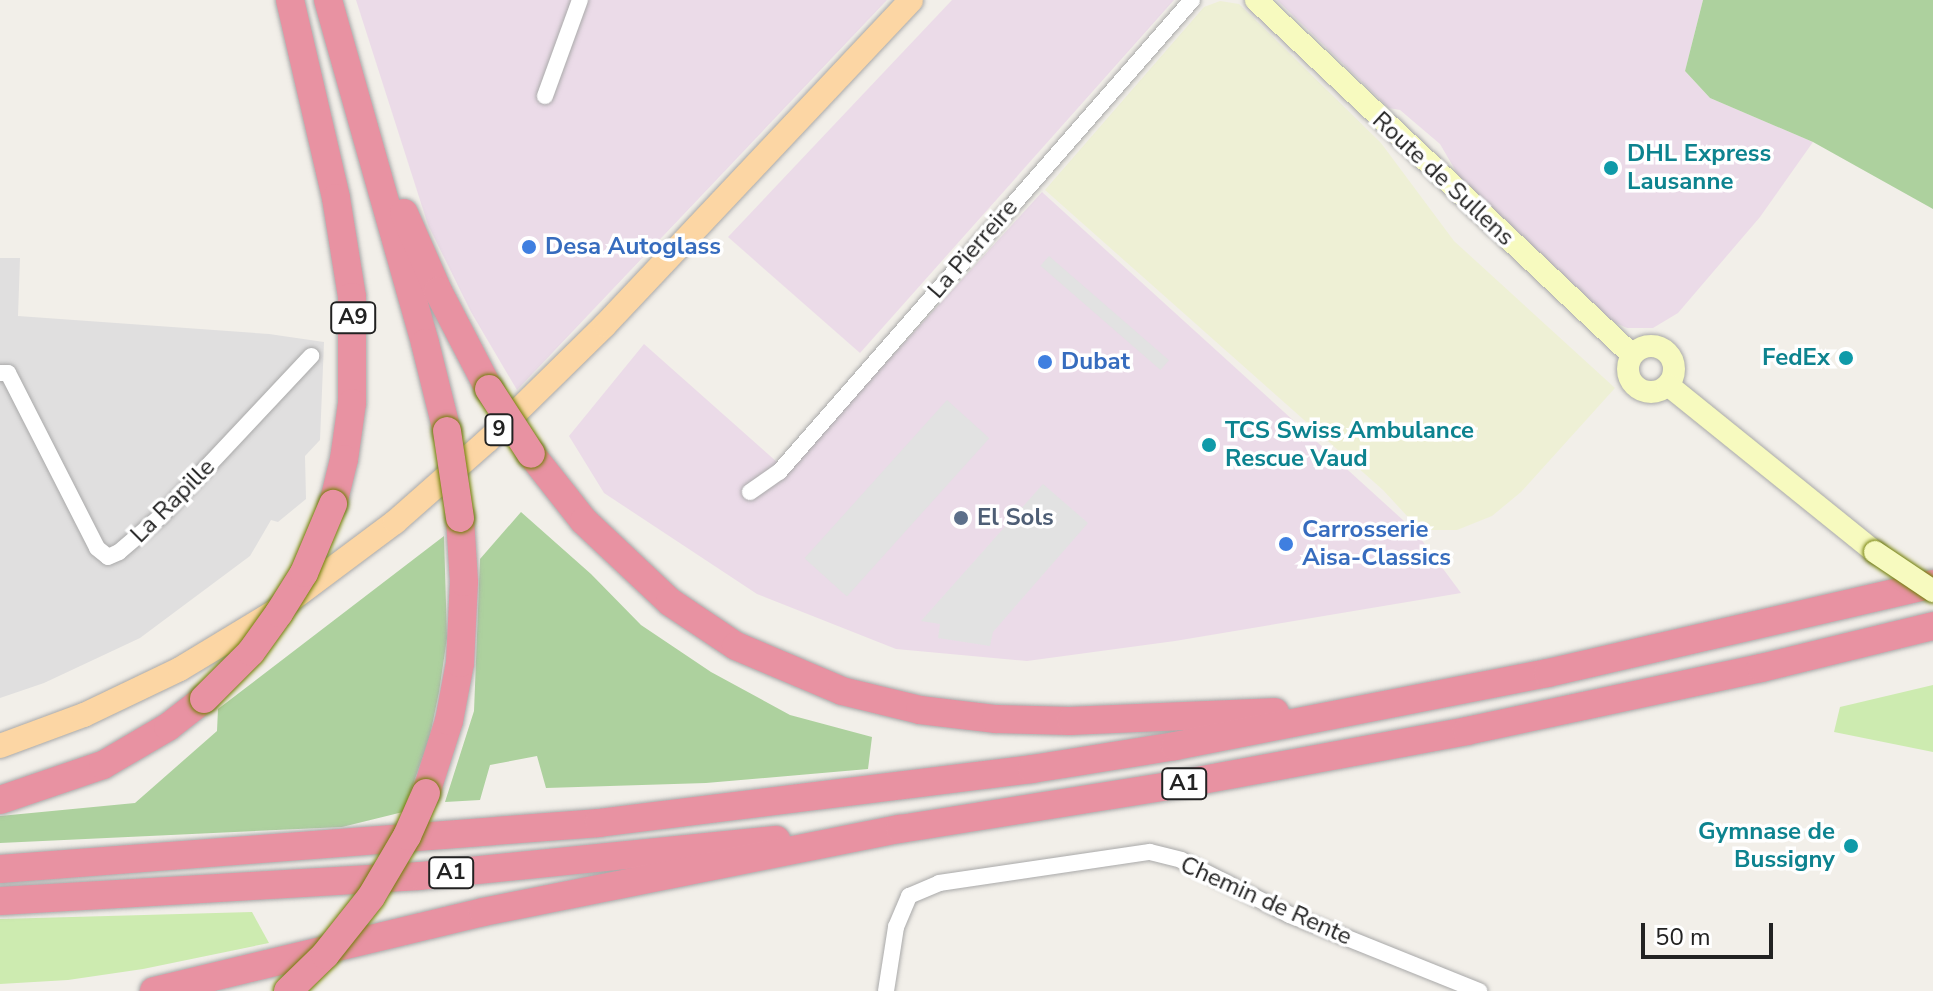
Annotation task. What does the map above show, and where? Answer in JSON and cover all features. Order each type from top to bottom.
[{"type":"highway","name":"A9","points":[[0,800],[103,765],[168,727],[204,699],[251,652],[284,606],[307,566],[333,504],[344,459],[352,403],[352,297],[336,198],[290,0]]},
{"type":"highway","name":"A9","points":[[288,991],[325,955],[371,897],[407,836],[426,793],[449,721],[460,663],[464,609],[460,518],[447,431],[328,0]]},
{"type":"highway","points":[[350,75],[421,255],[489,389],[531,454],[584,521],[670,602],[736,646],[842,691],[920,710],[1033,720],[1371,707]]},
{"type":"highway","name":"A1","points":[[0,869],[416,840],[782,803],[1160,748],[1638,654],[1933,584]]},
{"type":"highway","name":"A1","points":[[0,901],[420,876],[900,829],[1139,792],[1467,731],[1732,674],[1933,626]]},
{"type":"highway","points":[[154,991],[470,915],[900,829]]},
{"type":"main road","name":"9","points":[[0,746],[84,715],[180,669],[276,611],[395,522],[553,378],[911,0]]},
{"type":"main road","name":"Route de Sullens","points":[[1256,0],[1632,355]]},
{"type":"main road","points":[[1652,345],[1667,351],[1675,371],[1668,385],[1655,392],[1635,386],[1628,368],[1632,355],[1652,345]]},
{"type":"main road","points":[[1668,385],[1875,552],[1933,591]]},
{"type":"street","points":[[545,96],[580,0]]},
{"type":"street","name":"La Pierreire","points":[[750,492],[779,472],[1192,0]]},
{"type":"street","name":"La Rapille","points":[[4,373],[97,548],[108,557],[119,552],[160,517],[311,356]]},
{"type":"street","name":"Chemin de Rente","points":[[886,991],[896,927],[909,896],[939,883],[1150,852],[1181,860],[1290,915],[1479,991]]},
{"type":"shaded area","points":[[356,0],[887,0],[517,390],[471,312],[428,225]]},
{"type":"shaded area","points":[[952,0],[1174,0],[860,353],[728,237]]},
{"type":"shaded area","points":[[1277,0],[1703,0],[1685,71],[1710,98],[1813,142],[1760,217],[1678,313],[1653,328],[1627,328],[1609,320],[1461,180],[1440,144],[1400,110],[1389,108]]},
{"type":"shaded area","points":[[1042,192],[1415,531],[1461,593],[1175,641],[1027,661],[896,649],[757,594],[604,493],[569,436],[644,344],[787,471]]},
{"type":"shaded area","points":[[1049,256],[1169,360],[1160,370],[1040,266]]},
{"type":"shaded area","points":[[0,258],[20,258],[18,316],[269,334],[324,342],[320,440],[305,456],[306,499],[278,522],[271,520],[250,556],[140,638],[44,683],[0,698]]},
{"type":"shaded area","points":[[947,400],[989,438],[847,596],[804,558]]},
{"type":"shaded area","points":[[1043,484],[1088,523],[993,632],[990,646],[938,638],[940,624],[921,621]]},
{"type":"green space","points":[[1703,0],[1933,0],[1933,209],[1813,142],[1710,98],[1685,71]]},
{"type":"green space","points":[[1220,1],[1239,4],[1381,143],[1454,241],[1615,388],[1521,492],[1492,516],[1457,530],[1420,530],[1383,490],[1045,190],[1204,7]]},
{"type":"green space","points":[[521,512],[591,574],[641,625],[711,672],[790,715],[872,737],[868,769],[706,783],[546,788],[537,756],[490,765],[480,800],[445,802],[474,711],[480,559]]},
{"type":"green space","points":[[444,536],[447,638],[439,692],[429,740],[403,812],[342,827],[0,843],[0,816],[135,803],[217,731],[218,709]]},
{"type":"green space","points":[[1933,685],[1933,752],[1834,732],[1840,707]]},
{"type":"green space","points":[[252,912],[269,943],[143,969],[68,980],[0,984],[0,919]]},
{"type":"place","name":"DHL Express Lausanne","points":[[1611,168]]},
{"type":"place","name":"Desa Autoglass","points":[[529,247]]},
{"type":"place","name":"FedEx","points":[[1846,358]]},
{"type":"place","name":"Dubat","points":[[1045,362]]},
{"type":"place","name":"TCS Swiss Ambulance Rescue Vaud","points":[[1209,445]]},
{"type":"place","name":"El Sols","points":[[961,518]]},
{"type":"place","name":"Carrosserie Aisa-Classics","points":[[1286,544]]},
{"type":"place","name":"Gymnase de Bussigny","points":[[1851,846]]}]
